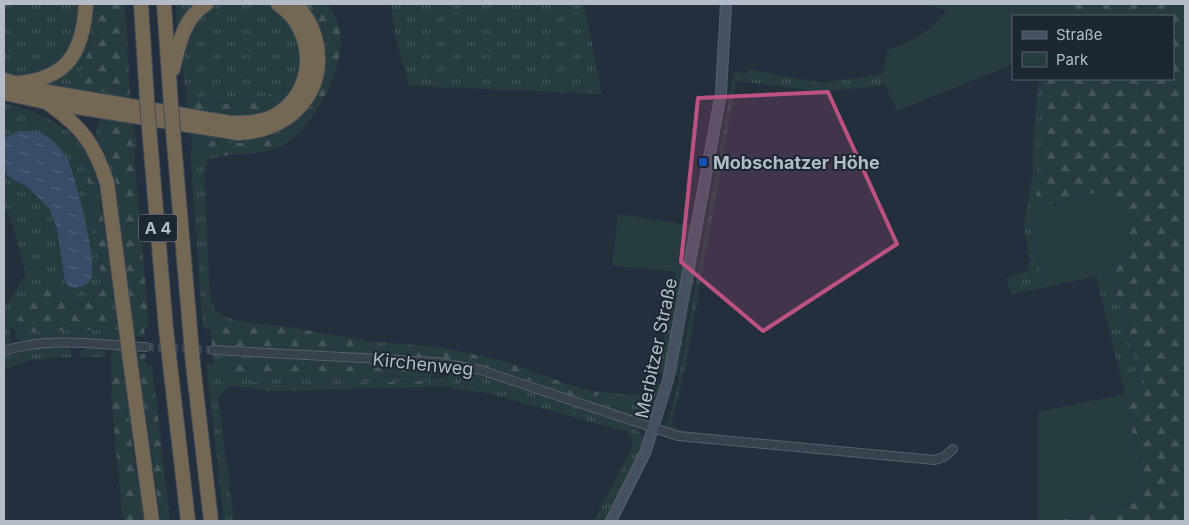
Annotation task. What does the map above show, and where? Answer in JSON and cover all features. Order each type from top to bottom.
[{"type":"highway","points":[[7,86],[50,76],[64,67],[74,55],[80,40],[86,4]]},
{"type":"highway","name":"A 4","points":[[141,4],[166,329],[188,521]]},
{"type":"highway","name":"A 4","points":[[164,4],[172,131],[192,355],[211,521]]},
{"type":"highway","points":[[169,84],[179,42],[184,30],[198,10],[206,4]]},
{"type":"highway","points":[[7,86],[230,123],[264,120],[280,112],[292,101],[302,87],[308,63],[306,43],[299,25],[288,10],[278,4]]},
{"type":"highway","points":[[7,86],[46,102],[238,134],[257,132],[274,126],[291,116],[304,103],[317,70],[317,45],[313,30],[305,15],[295,4]]},
{"type":"highway","points":[[46,102],[75,124],[88,140],[100,160],[107,183],[152,521]]},
{"type":"street","name":"Merbitzer Straße","points":[[726,4],[721,93],[668,380],[654,429],[678,436],[935,460],[944,457],[953,449]]},
{"type":"street","points":[[4,351],[39,343],[146,347]]},
{"type":"street","name":"Kirchenweg","points":[[214,350],[436,362],[481,370],[654,429]]},
{"type":"street","points":[[611,521],[645,453],[654,429]]},
{"type":"highlighted area","points":[[828,92],[897,244],[763,331],[681,262],[698,98]]},
{"type":"green space","points":[[4,4],[82,4],[80,25],[62,65],[22,78],[4,74]]},
{"type":"green space","points":[[92,4],[88,54],[84,68],[125,96],[130,94],[132,102],[39,86],[52,80]]},
{"type":"green space","points":[[92,4],[125,4],[130,94],[125,96],[86,89],[76,77],[86,61],[88,52]]},
{"type":"green space","points":[[176,4],[201,4],[177,33]]},
{"type":"green space","points":[[215,4],[271,4],[277,7],[299,32],[302,75],[279,109],[243,120],[187,109],[242,115],[263,99],[246,104],[187,100],[186,86],[184,86],[182,51],[187,32],[206,9]]},
{"type":"green space","points":[[305,4],[327,4],[336,18],[340,35],[340,52],[336,70],[329,88],[309,121],[285,144],[270,150],[218,157],[213,151],[195,149],[194,138],[224,143],[248,143],[285,133],[304,117],[317,97],[328,63],[325,37],[311,10]]},
{"type":"green space","points":[[391,4],[584,4],[602,94],[409,86],[395,36]]},
{"type":"green space","points":[[923,4],[1060,4],[1067,15],[1012,15],[1012,64],[897,111],[882,78],[887,50],[920,35],[947,11]]},
{"type":"green space","points":[[1060,4],[1185,4],[1185,521],[1057,521],[1144,500],[1125,394],[1142,390],[1145,385],[1110,273],[1131,254],[1034,208],[1041,170],[1041,129],[1046,80],[1174,80],[1174,15],[1067,15]]},
{"type":"green space","points":[[318,28],[326,37],[324,38],[328,63],[317,97],[304,117],[285,133],[248,143],[224,143],[195,138],[195,149],[213,151],[218,157],[207,160],[204,172],[210,293],[213,306],[217,312],[227,317],[270,325],[262,328],[211,323],[211,329],[203,329],[190,150],[192,149],[191,131],[286,125]]},
{"type":"green space","points":[[748,69],[821,83],[882,74],[885,85],[824,92],[736,81],[686,364],[671,426],[684,431],[713,435],[901,453],[901,455],[679,434],[662,426],[669,418],[678,382],[734,72],[747,74]]},
{"type":"green space","points":[[1039,80],[1046,80],[1041,129],[1041,170],[1033,219],[1043,288],[1012,294],[1006,279],[1027,271],[1030,260],[1024,226],[1033,170],[1034,127]]},
{"type":"green space","points":[[282,86],[287,88],[289,92],[281,103],[270,110],[243,115],[187,109],[187,100],[225,104],[254,102],[265,98]]},
{"type":"green space","points":[[724,98],[726,99],[698,256],[696,256]]},
{"type":"green space","points":[[4,102],[52,121],[73,136],[82,146],[89,158],[84,160],[98,239],[102,294],[72,297],[54,285],[22,323],[24,332],[118,329],[120,340],[37,339],[22,342],[16,337],[14,328],[9,329],[11,339],[9,345],[4,347],[4,308],[26,274],[11,220],[4,206]]},
{"type":"green space","points":[[105,116],[133,122],[136,141],[132,139],[131,130],[117,125],[112,126],[108,133],[107,140],[115,178],[127,274],[125,274],[96,141],[98,124]]},
{"type":"green space","points":[[112,126],[126,126],[131,130],[132,139],[136,141],[136,150],[134,151],[149,328],[144,328],[145,337],[135,337],[115,178],[107,140]]},
{"type":"green space","points":[[89,158],[98,183],[118,329],[25,332],[22,323],[18,322],[23,305],[42,286],[54,285],[72,297],[102,293],[98,239],[84,160]]},
{"type":"green space","points":[[1098,192],[1121,202],[1128,215],[1131,254],[1110,273],[1043,288],[1033,219],[1034,208]]},
{"type":"green space","points":[[618,214],[691,225],[682,272],[612,266]]},
{"type":"green space","points":[[696,259],[698,259],[677,376],[674,375]]},
{"type":"green space","points":[[676,271],[682,272],[664,373],[657,373]]},
{"type":"green space","points":[[1110,273],[1145,385],[1142,390],[1125,394],[1096,276]]},
{"type":"green space","points":[[210,323],[262,328],[270,325],[282,326],[370,341],[371,355],[212,346]]},
{"type":"green space","points":[[370,341],[417,345],[416,358],[371,355]]},
{"type":"green space","points":[[417,345],[444,348],[504,361],[567,384],[599,392],[595,405],[528,380],[476,364],[442,359],[416,358]]},
{"type":"green space","points":[[69,347],[72,357],[37,359],[4,370],[4,357],[38,348]]},
{"type":"green space","points":[[82,349],[103,349],[106,357],[79,357]]},
{"type":"green space","points":[[114,350],[121,351],[145,521],[143,521],[121,372],[118,365],[111,365],[110,357]]},
{"type":"green space","points":[[137,353],[145,354],[146,365],[152,365],[170,521],[161,521]]},
{"type":"green space","points":[[213,355],[433,367],[443,370],[440,374],[437,371],[223,360],[225,375],[245,373],[292,378],[431,376],[431,379],[445,378],[454,370],[520,387],[629,425],[642,435],[643,444],[606,521],[594,521],[631,450],[633,441],[627,432],[486,393],[446,387],[428,387],[427,381],[276,385],[252,382],[249,388],[230,386],[218,397],[234,521],[224,521],[206,364],[214,364]]},
{"type":"green space","points":[[223,360],[437,371],[440,374],[431,376],[292,378],[245,373],[225,375],[219,371]]},
{"type":"green space","points":[[111,365],[118,365],[122,372],[143,521],[123,521],[112,405]]},
{"type":"green space","points":[[427,381],[428,387],[271,391],[249,388],[252,382],[276,385]]},
{"type":"green space","points":[[655,382],[663,385],[652,417],[641,420],[595,405],[599,392],[629,395],[649,394]]},
{"type":"green space","points":[[1125,394],[1144,500],[1057,521],[1038,521],[1038,412]]},
{"type":"water","points":[[19,131],[40,132],[49,138],[67,158],[71,167],[85,221],[92,259],[90,281],[78,288],[69,287],[65,281],[57,229],[50,210],[28,188],[8,176],[4,170],[4,140],[6,137]]},
{"type":"tunnel","points":[[146,347],[213,350]]},
{"type":"place","name":"Mobschatzer Höhe","points":[[703,162]]}]
